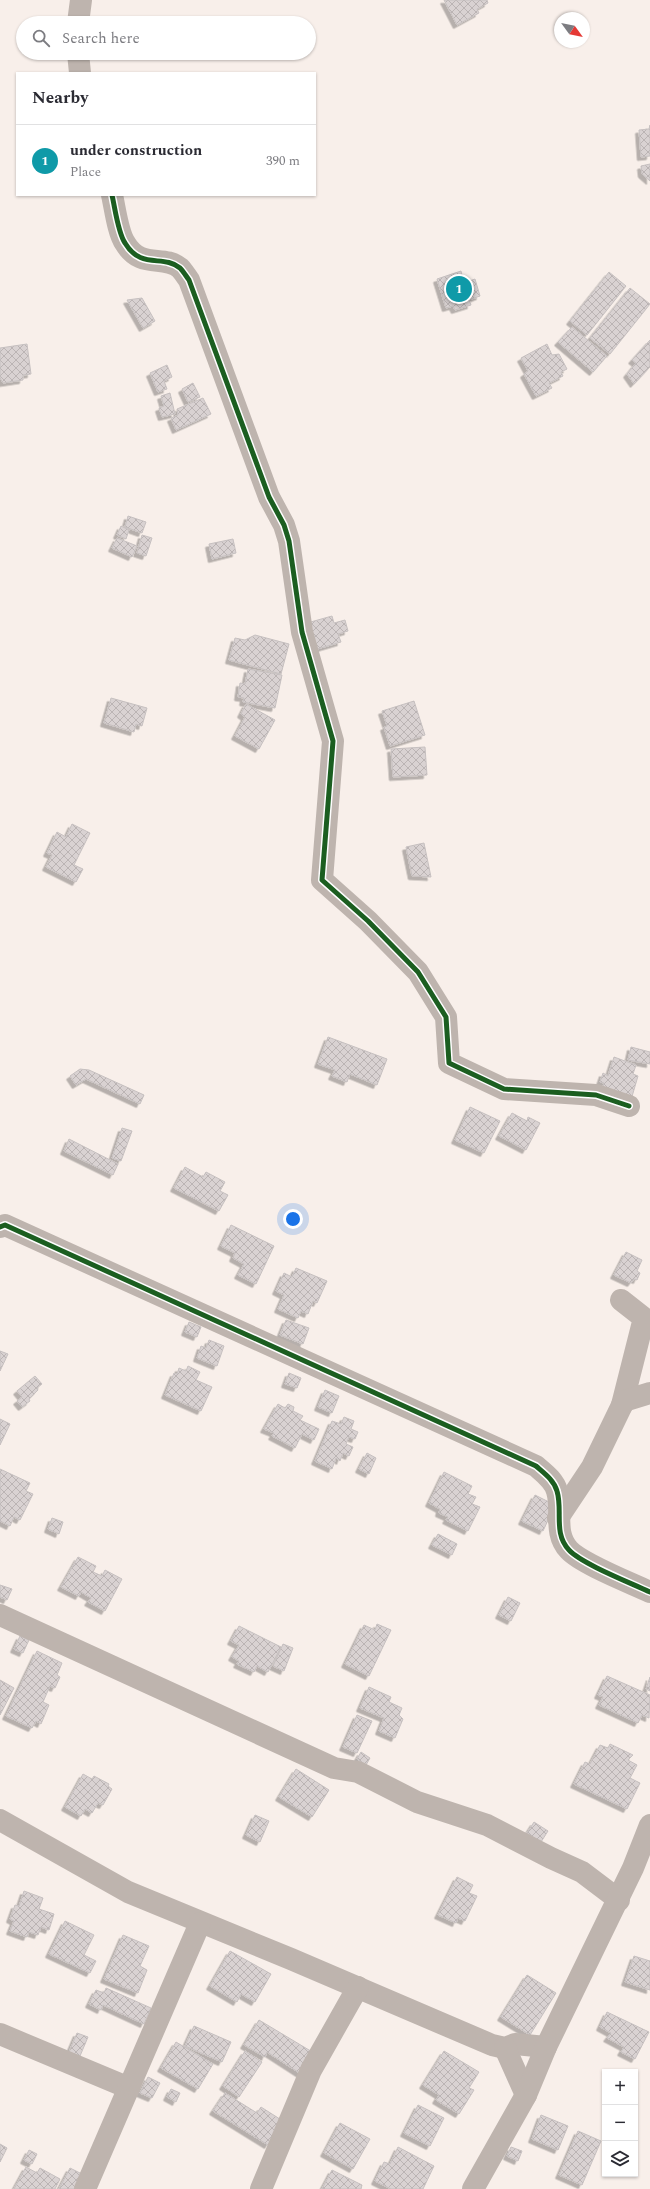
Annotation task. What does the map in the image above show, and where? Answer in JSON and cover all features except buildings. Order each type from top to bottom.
[{"type":"street","points":[[79,16],[81,0]]},
{"type":"street","points":[[79,60],[80,72]]},
{"type":"street","points":[[112,196],[124,243],[136,256],[149,262],[169,263],[179,268],[189,280],[269,497],[284,524],[289,541],[302,632],[333,741],[322,880],[368,921],[418,972],[446,1017],[449,1064],[504,1089],[596,1095],[630,1106]]},
{"type":"street","points":[[0,1227],[5,1225],[24,1233],[536,1466],[550,1478],[557,1491],[559,1532],[569,1550],[588,1562],[650,1592]]},
{"type":"street","points":[[558,1518],[592,1467],[622,1405],[644,1318],[621,1300]]},
{"type":"street","points":[[622,1405],[624,1401],[650,1393]]},
{"type":"street","points":[[0,1616],[334,1768],[358,1772],[417,1802],[487,1825],[582,1872],[619,1900]]},
{"type":"street","points":[[0,1820],[128,1892],[358,1987],[492,2045],[505,2048],[515,2044],[546,2047]]},
{"type":"street","points":[[473,2189],[526,2095],[546,2047],[619,1900],[642,1871],[650,1825]]},
{"type":"street","points":[[85,2189],[200,1923]]},
{"type":"street","points":[[261,2189],[311,2070],[358,1987]]},
{"type":"street","points":[[0,2034],[129,2088]]},
{"type":"street","points":[[505,2048],[526,2095]]},
{"type":"cycle path","points":[[112,196],[120,233],[131,251],[145,259],[173,264],[180,268],[189,280],[269,497],[284,525],[289,541],[302,632],[333,741],[322,880],[368,921],[418,972],[446,1017],[449,1063],[504,1089],[596,1095],[629,1106]]},
{"type":"cycle path","points":[[0,1227],[5,1225],[536,1466],[554,1483],[556,1487],[559,1499],[561,1536],[569,1550],[595,1567],[650,1592]]},
{"type":"place","name":"under construction","points":[[459,289]]}]
